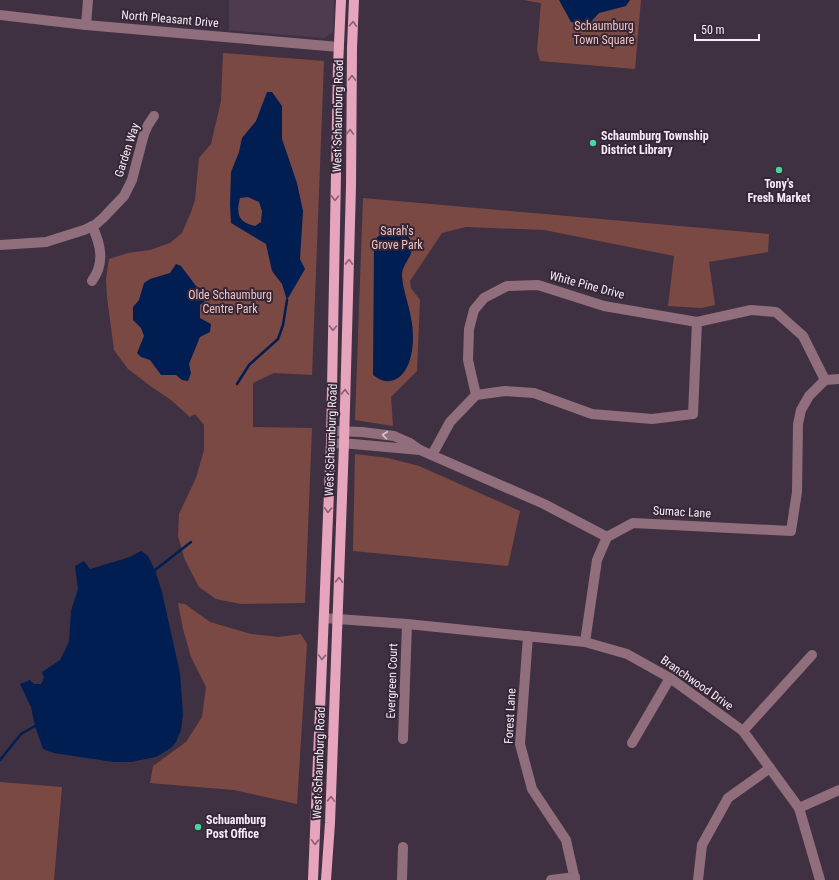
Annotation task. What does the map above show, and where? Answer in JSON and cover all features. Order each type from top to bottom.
[{"type":"main road","name":"West Schaumburg Road","points":[[313,880],[331,431],[341,0]]},
{"type":"main road","name":"West Schaumburg Road","points":[[326,880],[330,823],[344,443],[354,0]]},
{"type":"street","points":[[86,25],[88,0]]},
{"type":"street","name":"North Pleasant Drive","points":[[0,15],[86,25],[339,47]]},
{"type":"street","name":"Garden Way","points":[[0,245],[46,242],[84,230],[103,218],[124,196],[132,180],[147,127],[154,116]]},
{"type":"street","points":[[92,226],[98,238],[100,262],[98,272],[92,281]]},
{"type":"street","name":"White Pine Drive","points":[[476,395],[468,360],[469,329],[474,310],[484,298],[507,286],[538,285],[604,306],[697,322],[751,310],[776,312],[803,336],[825,380]]},
{"type":"street","points":[[432,455],[450,422],[476,395],[505,391],[534,393],[592,414],[652,419],[693,414],[697,322]]},
{"type":"street","points":[[825,380],[839,379]]},
{"type":"street","name":"Sumac Lane","points":[[607,537],[634,522],[791,531],[797,492],[798,424],[802,410],[809,396],[825,380]]},
{"type":"street","points":[[331,431],[394,436],[410,443],[420,450],[544,504],[607,537],[597,560],[585,642]]},
{"type":"street","points":[[330,443],[420,450]]},
{"type":"street","name":"Branchwood Drive","points":[[324,618],[407,624],[585,642],[627,654],[670,678],[743,731],[799,808],[820,880]]},
{"type":"street","name":"Evergreen Court","points":[[403,739],[407,624]]},
{"type":"street","name":"Forest Lane","points":[[528,636],[520,744],[532,790],[566,840],[575,878]]},
{"type":"street","points":[[743,731],[812,656]]},
{"type":"street","points":[[632,743],[670,678]]},
{"type":"street","points":[[698,880],[702,845],[728,798],[770,768]]},
{"type":"street","points":[[799,808],[839,790]]},
{"type":"street","points":[[402,880],[403,847]]},
{"type":"street","points":[[551,880],[575,878]]},
{"type":"shaded area","points":[[229,0],[334,0],[333,32],[324,38],[229,30]]},
{"type":"green space","name":"Schaumburg Town Square","points":[[523,0],[641,0],[635,69],[540,61],[537,50],[541,3]]},
{"type":"green space","name":"Olde Schaumburg Centre Park","points":[[223,53],[324,61],[312,375],[274,373],[253,383],[253,427],[312,428],[305,603],[241,604],[216,599],[199,587],[185,560],[178,536],[179,514],[196,478],[204,450],[204,425],[195,414],[190,417],[171,400],[128,369],[114,350],[106,279],[109,259],[128,253],[150,250],[170,243],[182,233],[195,200],[199,158],[211,144],[221,101]]},
{"type":"green space","name":"Sarah's Grove Park","points":[[363,198],[769,234],[768,252],[709,262],[715,305],[702,308],[668,306],[674,256],[544,230],[466,227],[442,233],[410,281],[411,288],[420,300],[417,371],[391,397],[393,426],[355,420]]},
{"type":"green space","points":[[355,454],[388,458],[419,466],[520,511],[508,566],[353,551]]},
{"type":"green space","points":[[178,603],[185,604],[210,622],[251,634],[278,637],[301,634],[307,644],[297,804],[234,790],[150,783],[153,766],[186,742],[202,717],[206,687],[191,657],[183,629]]},
{"type":"green space","points":[[0,782],[62,787],[54,880],[0,880]]},
{"type":"water","points":[[559,0],[630,0],[626,6],[599,13],[588,25],[571,22]]},
{"type":"water","points":[[267,92],[272,92],[282,106],[282,139],[297,183],[303,211],[300,259],[305,269],[287,300],[282,284],[272,271],[266,244],[231,223],[231,172],[239,152],[242,138],[256,121]],"holes":[[[248,197],[259,202],[262,211],[261,222],[255,226],[242,220],[238,209],[240,198]]]},
{"type":"water","points":[[382,234],[400,234],[408,236],[413,245],[410,256],[403,268],[402,273],[412,325],[412,351],[407,367],[403,373],[398,378],[391,381],[379,379],[373,375],[374,243],[377,237]]},
{"type":"water","points":[[176,264],[181,266],[196,286],[202,289],[208,299],[200,305],[200,318],[211,324],[210,332],[200,337],[189,364],[191,373],[188,381],[182,380],[176,375],[161,375],[150,360],[141,357],[137,353],[144,336],[141,328],[133,320],[133,307],[139,300],[144,283],[150,279],[170,273]]},
{"type":"water","points":[[141,551],[148,556],[155,570],[162,592],[180,673],[183,715],[181,730],[176,742],[171,748],[156,757],[131,762],[113,762],[54,753],[43,749],[35,726],[31,707],[20,684],[30,680],[34,684],[41,684],[44,678],[42,672],[60,660],[69,642],[71,611],[78,589],[75,566],[84,561],[90,569],[130,557]]},
{"type":"waterway","points":[[237,384],[249,365],[278,339],[283,325],[287,300]]},
{"type":"waterway","points":[[155,570],[191,542]]},
{"type":"waterway","points":[[0,760],[21,734],[35,726]]},
{"type":"place","name":"Schaumburg Township District Library","points":[[593,143]]},
{"type":"place","name":"Tony's Fresh Market","points":[[779,170]]},
{"type":"place","name":"Schuamburg Post Office","points":[[198,827]]}]
